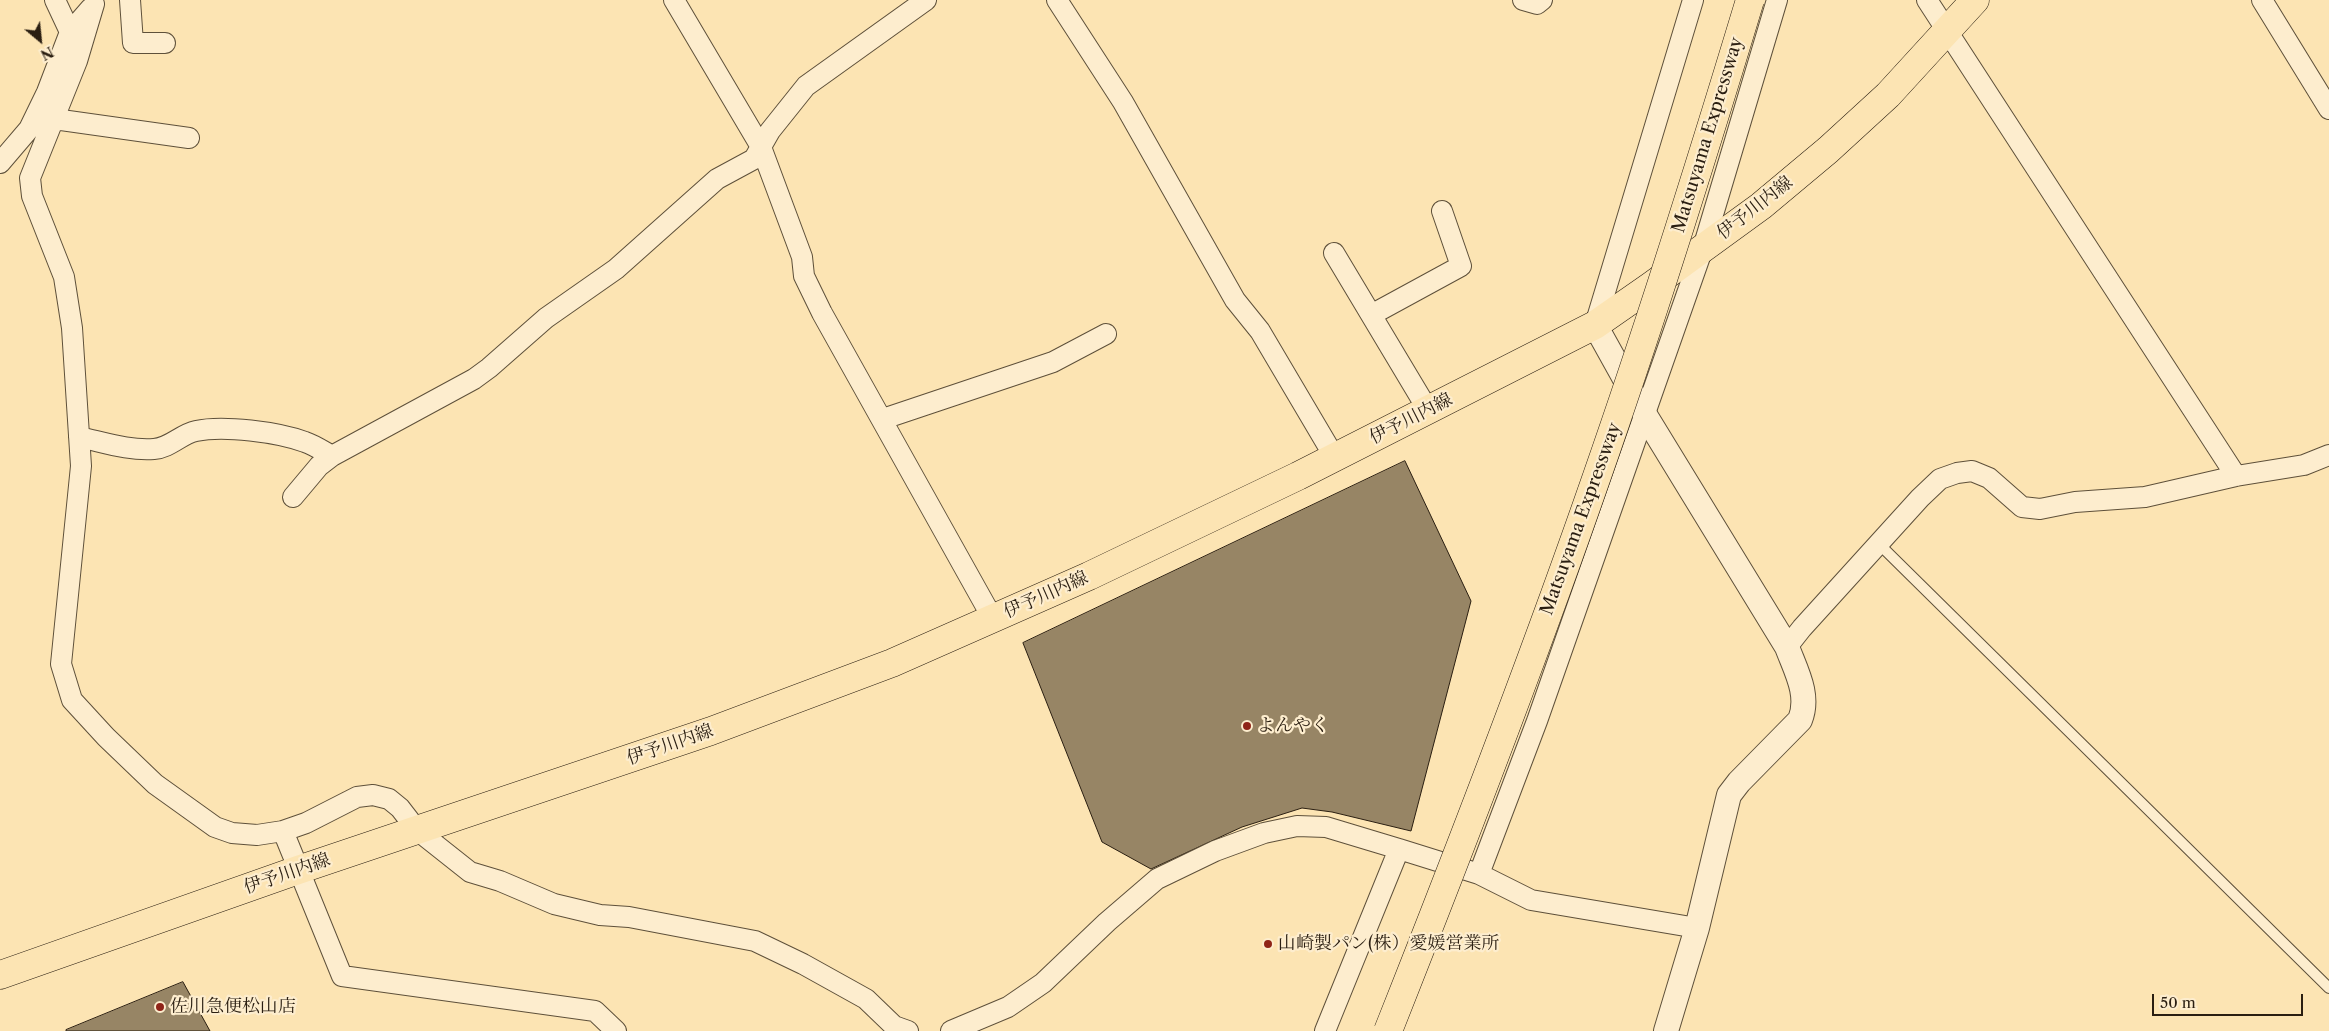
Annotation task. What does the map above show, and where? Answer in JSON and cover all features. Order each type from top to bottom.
[{"type":"main road","name":"Matsuyama Expressway","points":[[1388,1031],[1470,825],[1597,477],[1697,173],[1750,0]]},
{"type":"main road","name":"伊予川内線","points":[[0,975],[298,870],[720,728],[892,663],[1089,576],[1334,458],[1596,325],[1760,206],[1828,150],[1888,95],[1948,32],[1975,0]]},
{"type":"street","points":[[56,0],[70,32]]},
{"type":"street","points":[[130,0],[133,43],[165,42]]},
{"type":"street","points":[[674,0],[761,147],[802,257],[804,276],[822,313],[883,419],[993,619]]},
{"type":"street","points":[[293,497],[319,466],[332,456],[489,368],[546,318],[616,269],[717,179],[754,159],[780,116],[806,86],[926,0]]},
{"type":"street","points":[[1057,0],[1123,102],[1235,300],[1260,331],[1334,458]]},
{"type":"street","points":[[1523,0],[1537,4],[1542,0]]},
{"type":"street","points":[[1666,1031],[1697,928],[1729,795],[1739,782],[1800,720],[1805,706],[1802,686],[1787,647],[1645,414],[1596,325],[1693,0]]},
{"type":"street","points":[[1479,874],[1537,722],[1703,248],[1777,0]]},
{"type":"street","points":[[1928,0],[2236,476]]},
{"type":"street","points":[[2262,0],[2329,109]]},
{"type":"street","points":[[0,163],[29,129],[47,92],[70,32],[96,2]]},
{"type":"street","points":[[96,2],[77,61],[30,178],[32,196],[64,277],[72,328],[81,466],[61,649],[61,664],[72,700],[155,784],[215,828],[232,833],[257,835],[283,831],[306,823],[357,797],[373,795],[389,800],[400,808],[417,830],[470,872],[500,880],[554,904],[600,915],[629,917],[755,941],[803,964],[866,999],[894,1026],[908,1031]]},
{"type":"street","points":[[54,119],[189,138]]},
{"type":"street","points":[[1370,315],[1461,266],[1442,211]]},
{"type":"street","points":[[1334,253],[1428,410]]},
{"type":"street","points":[[883,419],[1053,362],[1106,334]]},
{"type":"street","points":[[79,437],[140,450],[157,449],[194,432],[218,428],[282,435],[306,442],[332,456]]},
{"type":"street","points":[[1787,647],[1920,498],[1940,479],[1957,473],[1972,471],[1989,478],[2022,507],[2040,509],[2075,502],[2146,497],[2236,476],[2304,464],[2329,455]]},
{"type":"street","points":[[951,1031],[1008,1007],[1043,984],[1107,922],[1157,879],[1215,851],[1264,833],[1297,826],[1326,827],[1479,874],[1531,900],[1697,928]]},
{"type":"street","points":[[283,831],[342,976],[595,1011],[616,1031]]},
{"type":"street","points":[[1325,1031],[1399,849]]},
{"type":"lane","points":[[1879,544],[2329,988]]},
{"type":"building","name":"よんやく","points":[[1405,461],[1471,601],[1411,831],[1332,812],[1302,808],[1242,827],[1151,869],[1102,842],[1023,643]]},
{"type":"building","name":"佐川急便松山店","points":[[183,982],[210,1031],[66,1031],[66,1030]]},
{"type":"place","name":"よんやく","points":[[1247,726]]},
{"type":"place","name":"山崎製パン(株）愛媛営業所","points":[[1268,944]]},
{"type":"place","name":"佐川急便松山店","points":[[160,1007]]}]
